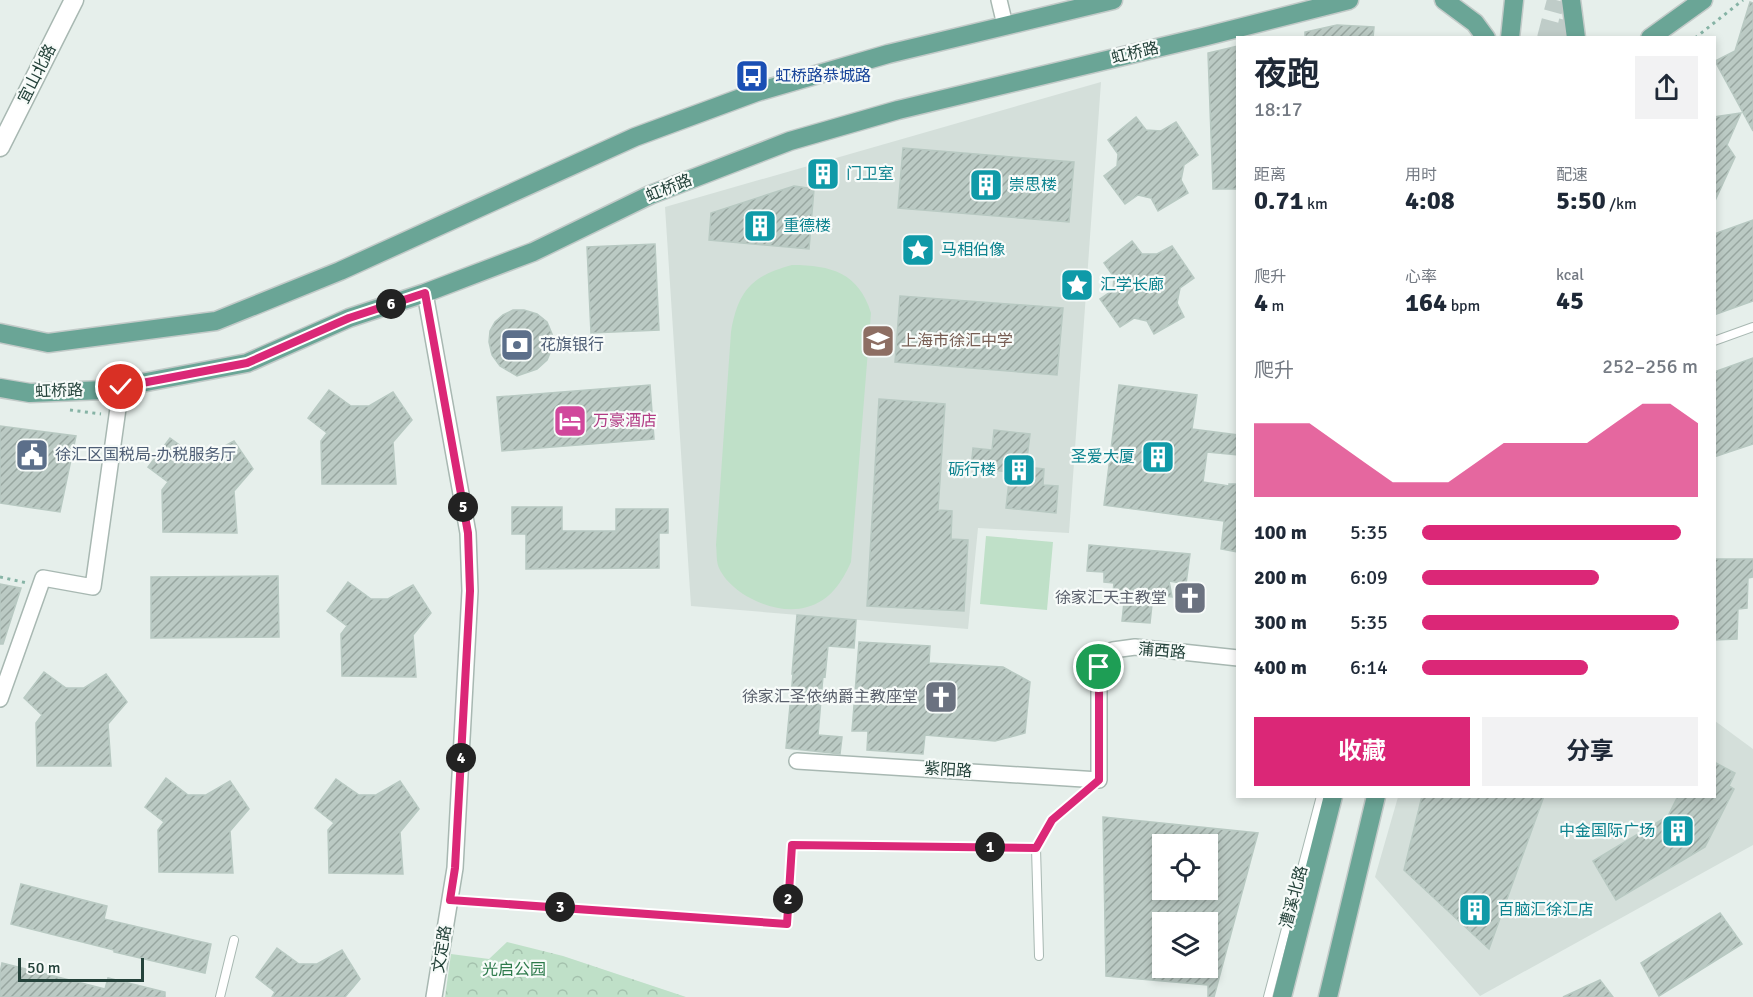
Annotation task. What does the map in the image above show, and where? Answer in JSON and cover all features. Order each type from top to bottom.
[{"type":"main road","points":[[0,333],[48,343],[216,321],[340,271],[635,137],[757,92],[888,54],[1113,0]]},
{"type":"main road","name":"虹桥路","points":[[0,388],[30,393],[104,390],[247,363],[349,318],[425,293],[533,252],[650,195],[790,141],[898,110],[1349,0]]},
{"type":"main road","points":[[1444,0],[1475,22],[1485,36]]},
{"type":"main road","points":[[1510,36],[1514,0]]},
{"type":"main road","points":[[1571,0],[1576,36]]},
{"type":"main road","points":[[1653,36],[1703,0]]},
{"type":"main road","name":"漕溪北路","points":[[1282,997],[1332,798]]},
{"type":"main road","points":[[1328,997],[1376,798]]},
{"type":"street","name":"宜山北路","points":[[0,147],[74,0]]},
{"type":"street","points":[[999,0],[1005,25]]},
{"type":"street","name":"文定路","points":[[425,293],[468,533],[470,591],[455,868],[434,997]]},
{"type":"street","points":[[0,699],[43,578],[93,587],[121,387]]},
{"type":"street","name":"蒲西路","points":[[1099,780],[1099,667],[1113,650],[1135,647],[1236,658]]},
{"type":"street","name":"紫阳路","points":[[797,761],[1099,780]]},
{"type":"lane","points":[[1716,340],[1753,327]]},
{"type":"lane","points":[[1039,956],[1036,848],[1052,820],[1099,780]]},
{"type":"lane","name":"漕溪北路","points":[[1268,997],[1319,798]]},
{"type":"lane","points":[[450,900],[787,924],[792,845],[1036,848]]},
{"type":"lane","points":[[220,997],[234,940]]},
{"type":"path","points":[[1698,36],[1743,0]]},
{"type":"shaded area","name":"上海市徐汇中学","points":[[1101,82],[1069,533],[978,528],[968,629],[691,606],[665,207]]},
{"type":"shaded area","name":"中金国际广场","points":[[1716,722],[1753,749],[1753,845],[1480,996],[1375,877],[1398,798],[1716,798]]},
{"type":"green space","points":[[792,265],[819,267],[842,274],[859,289],[871,313],[851,562],[844,577],[822,600],[807,607],[783,609],[757,601],[734,587],[719,568],[716,545],[731,332],[734,318],[749,287],[766,274]]},
{"type":"green space","points":[[986,536],[1053,542],[1047,610],[980,604]]},
{"type":"green space","name":"光启公园","points":[[507,942],[563,956],[686,997],[445,997],[451,954],[489,959]]},
{"type":"building","points":[[1750,2],[1753,3],[1753,131],[1716,63],[1716,60],[1735,51]]},
{"type":"building","points":[[1337,25],[1374,27],[1373,36],[1305,36],[1305,32]]},
{"type":"building","points":[[1236,46],[1236,189],[1213,189],[1208,53]]},
{"type":"building","points":[[1741,113],[1727,145],[1735,157],[1716,199],[1716,117]]},
{"type":"building","points":[[1136,117],[1146,130],[1161,131],[1176,122],[1198,155],[1184,165],[1181,180],[1188,193],[1158,211],[1151,198],[1138,195],[1125,204],[1104,176],[1117,166],[1118,154],[1108,140]]},
{"type":"building","name":"崇思楼","points":[[903,148],[1074,162],[1069,222],[898,208]]},
{"type":"building","name":"门卫室","points":[[832,159],[833,183],[814,183],[811,165]]},
{"type":"building","name":"重德楼","points":[[794,186],[814,189],[809,249],[709,240],[711,213]]},
{"type":"building","points":[[1753,220],[1753,301],[1716,314],[1716,233]]},
{"type":"building","points":[[1132,241],[1142,254],[1157,254],[1172,246],[1194,278],[1180,288],[1177,303],[1184,317],[1154,334],[1147,321],[1134,318],[1120,327],[1100,299],[1113,290],[1114,277],[1104,263]]},
{"type":"building","points":[[655,244],[659,330],[591,333],[587,247]]},
{"type":"building","points":[[900,296],[1063,308],[1057,375],[895,362]]},
{"type":"building","points":[[513,310],[524,310],[537,314],[547,322],[552,334],[552,348],[547,360],[537,369],[517,376],[500,366],[492,355],[489,342],[490,331],[495,322]]},
{"type":"building","points":[[1753,358],[1753,444],[1716,456],[1716,371]]},
{"type":"building","points":[[650,385],[654,439],[502,451],[497,397]]},
{"type":"building","name":"圣爱大厦","points":[[1119,385],[1197,395],[1192,429],[1236,435],[1236,455],[1207,452],[1203,482],[1229,486],[1229,484],[1236,484],[1236,552],[1221,549],[1224,521],[1104,505]]},
{"type":"building","points":[[329,390],[351,406],[369,406],[393,392],[412,420],[393,442],[396,484],[322,484],[321,441],[327,433],[308,418]]},
{"type":"building","points":[[879,399],[945,404],[938,510],[952,511],[951,539],[968,540],[964,611],[867,606]]},
{"type":"building","points":[[0,426],[76,436],[60,512],[0,503]]},
{"type":"building","name":"砺行楼","points":[[994,430],[1030,434],[1026,467],[1044,469],[1043,485],[1058,486],[1056,513],[1006,508],[1010,472],[971,468],[973,448],[992,450]]},
{"type":"building","points":[[170,438],[192,454],[210,454],[234,441],[253,469],[234,491],[237,533],[163,532],[162,490],[168,482],[148,467]]},
{"type":"building","points":[[512,507],[562,507],[562,531],[616,531],[616,509],[668,509],[668,533],[659,533],[659,568],[526,569],[526,534],[512,534]]},
{"type":"building","points":[[1089,545],[1190,554],[1186,584],[1169,581],[1172,597],[1153,595],[1150,623],[1122,621],[1124,602],[1112,601],[1114,583],[1104,582],[1104,572],[1087,571]]},
{"type":"building","points":[[1716,559],[1753,559],[1753,577],[1748,578],[1747,608],[1738,609],[1737,639],[1716,640]]},
{"type":"building","points":[[278,576],[279,637],[151,638],[151,577]]},
{"type":"building","points":[[348,582],[371,599],[388,599],[413,585],[431,613],[413,635],[416,677],[342,676],[341,634],[347,626],[327,611]]},
{"type":"building","points":[[0,584],[21,588],[3,644],[0,644]]},
{"type":"building","points":[[797,615],[856,620],[854,648],[828,646],[825,677],[823,676],[818,735],[842,737],[840,754],[786,748]]},
{"type":"building","name":"徐家汇圣依纳爵主教座堂","points":[[859,642],[930,646],[929,663],[1003,667],[1030,682],[1025,733],[995,741],[925,735],[923,754],[867,750],[868,731],[852,731]]},
{"type":"building","points":[[44,672],[66,688],[84,688],[106,674],[127,702],[108,724],[111,766],[37,766],[36,723],[42,715],[24,698]]},
{"type":"building","name":"中金国际广场","points":[[1716,763],[1735,773],[1729,786],[1734,789],[1705,847],[1616,900],[1593,861],[1668,816],[1677,798],[1716,798]]},
{"type":"building","points":[[166,778],[188,795],[206,795],[230,781],[249,809],[230,831],[233,873],[159,872],[158,830],[164,822],[145,807]]},
{"type":"building","points":[[336,779],[359,795],[376,795],[400,781],[419,809],[400,832],[403,874],[329,873],[328,830],[334,823],[315,808]]},
{"type":"building","name":"百脑汇徐汇店","points":[[1422,798],[1543,798],[1489,949],[1404,870]]},
{"type":"building","points":[[1103,817],[1258,833],[1214,997],[1208,997],[1208,985],[1106,976]]},
{"type":"building","points":[[21,884],[107,906],[104,919],[211,944],[205,973],[114,952],[114,950],[11,924]]},
{"type":"building","points":[[1720,913],[1742,944],[1659,996],[1641,963]]},
{"type":"building","points":[[277,948],[299,964],[317,964],[342,950],[360,979],[345,997],[272,997],[275,992],[256,977]]},
{"type":"building","points":[[2,963],[105,989],[108,978],[165,992],[165,997],[0,997]]},
{"type":"building","points":[[1600,980],[1613,997],[1563,997]]},
{"type":"tunnel","points":[[1547,36],[1556,0]]},
{"type":"tunnel","points":[[1564,36],[1571,7]]},
{"type":"place","name":"虹桥路恭城路","points":[[752,76]]},
{"type":"place","name":"门卫室","points":[[823,174]]},
{"type":"place","name":"崇思楼","points":[[986,185]]},
{"type":"place","name":"重德楼","points":[[760,226]]},
{"type":"place","name":"马相伯像","points":[[918,250]]},
{"type":"place","name":"汇学长廊","points":[[1077,285]]},
{"type":"place","name":"上海市徐汇中学","points":[[878,341]]},
{"type":"place","name":"花旗银行","points":[[517,345]]},
{"type":"place","name":"万豪酒店","points":[[570,421]]},
{"type":"place","name":"徐汇区国税局-办税服务厅","points":[[32,455]]},
{"type":"place","name":"圣爱大厦","points":[[1158,457]]},
{"type":"place","name":"砺行楼","points":[[1019,470]]},
{"type":"place","name":"徐家汇天主教堂","points":[[1190,598]]},
{"type":"place","name":"徐家汇圣依纳爵主教座堂","points":[[941,697]]},
{"type":"place","name":"中金国际广场","points":[[1678,831]]},
{"type":"place","name":"百脑汇徐汇店","points":[[1475,910]]},
{"type":"route","points":[[121,387],[247,363],[349,318],[425,293],[468,533],[470,591],[455,868],[450,900],[787,924],[792,845],[1036,848],[1052,820],[1099,780],[1099,667]]}]
